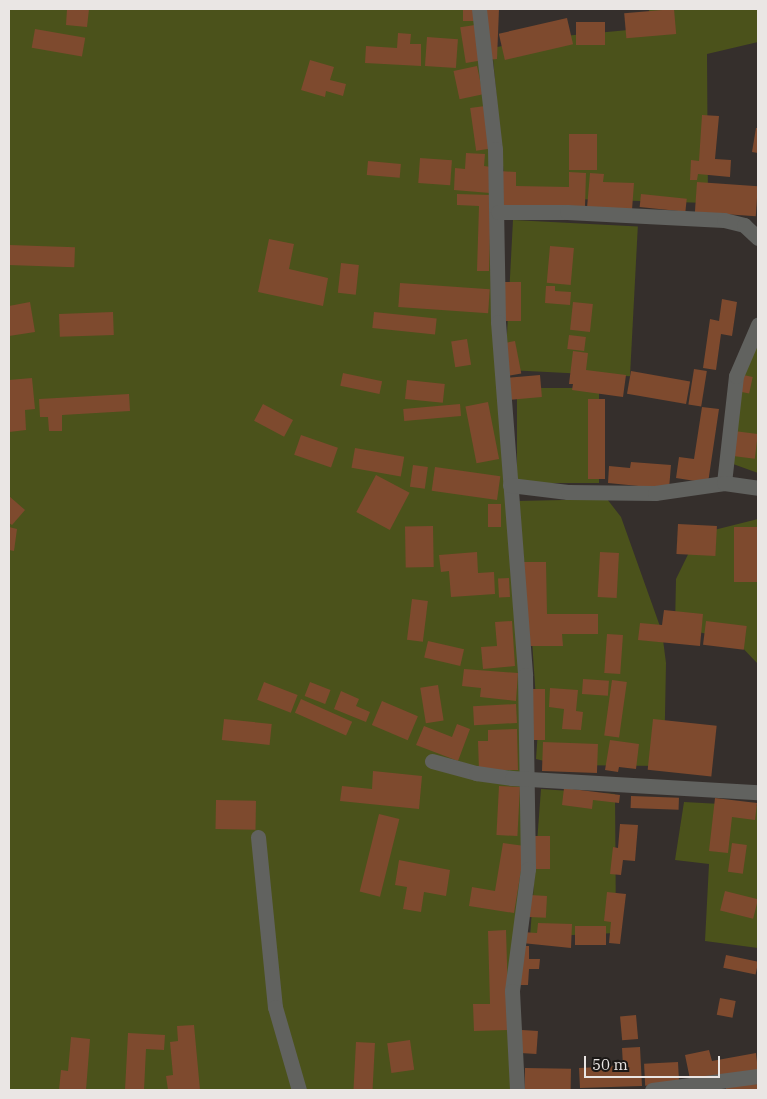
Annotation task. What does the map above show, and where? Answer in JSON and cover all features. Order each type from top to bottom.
[{"type":"street","points":[[480,9],[495,149],[498,212],[498,322],[525,675],[527,778],[526,890],[512,983],[517,1090]]},
{"type":"street","points":[[498,212],[568,212],[724,220],[744,225],[758,238]]},
{"type":"street","points":[[724,483],[736,376],[758,325]]},
{"type":"street","points":[[510,485],[568,492],[655,493],[724,483],[758,488]]},
{"type":"street","points":[[432,761],[476,773],[527,778],[758,792]]},
{"type":"street","points":[[258,837],[275,1007],[299,1090]]},
{"type":"street","points":[[652,1090],[758,1076]]},
{"type":"green space","points":[[9,9],[481,9],[532,782],[516,938],[515,1090],[9,1090]]},
{"type":"green space","points":[[649,9],[758,9],[758,42],[707,54],[708,203],[506,197],[492,48],[542,38],[650,28]]},
{"type":"green space","points":[[513,220],[638,227],[630,376],[505,370]]},
{"type":"green space","points":[[758,337],[758,473],[722,460],[737,366]]},
{"type":"green space","points":[[517,388],[599,388],[599,483],[517,483]]},
{"type":"green space","points":[[607,499],[621,517],[662,632],[666,663],[664,766],[561,765],[536,759],[538,730],[530,610],[517,501]]},
{"type":"green space","points":[[758,519],[758,664],[735,640],[675,627],[676,579],[698,534]]},
{"type":"green space","points":[[541,789],[615,794],[616,933],[530,937]]},
{"type":"green space","points":[[684,802],[758,806],[758,948],[705,941],[709,864],[675,860]]},
{"type":"building","points":[[67,9],[89,9],[87,27],[66,25]]},
{"type":"building","points":[[463,9],[475,9],[475,21],[463,21]]},
{"type":"building","points":[[485,9],[499,9],[497,59],[486,60]]},
{"type":"building","points":[[674,9],[676,34],[626,38],[624,13]]},
{"type":"building","points":[[567,18],[573,44],[505,60],[499,34]]},
{"type":"building","points":[[576,22],[605,22],[605,45],[576,45]]},
{"type":"building","points":[[475,25],[481,61],[466,63],[460,27]]},
{"type":"building","points":[[35,29],[85,38],[82,57],[32,48]]},
{"type":"building","points":[[398,33],[411,34],[410,44],[421,44],[421,66],[365,63],[366,46],[397,48]]},
{"type":"building","points":[[427,37],[458,39],[456,68],[425,66]]},
{"type":"building","points":[[310,60],[334,67],[330,80],[346,84],[343,96],[326,91],[325,97],[301,90]]},
{"type":"building","points":[[477,66],[483,94],[460,99],[454,71]]},
{"type":"building","points":[[485,106],[491,149],[476,151],[470,108]]},
{"type":"building","points":[[702,115],[719,116],[715,159],[731,160],[730,177],[698,174],[697,180],[690,180],[691,160],[699,161]]},
{"type":"building","points":[[756,128],[758,128],[758,153],[752,152]]},
{"type":"building","points":[[569,134],[597,134],[597,170],[569,170]]},
{"type":"building","points":[[466,153],[485,154],[484,166],[491,167],[490,193],[454,190],[455,168],[465,169]]},
{"type":"building","points":[[420,158],[452,160],[450,185],[418,183]]},
{"type":"building","points":[[368,161],[401,164],[400,178],[367,175]]},
{"type":"building","points":[[500,171],[516,172],[516,186],[569,187],[569,172],[586,173],[585,207],[499,205]]},
{"type":"building","points":[[590,173],[604,174],[603,182],[634,183],[632,210],[587,208]]},
{"type":"building","points":[[697,182],[758,186],[756,216],[695,212]]},
{"type":"building","points":[[457,194],[491,195],[489,271],[477,271],[479,206],[457,205]]},
{"type":"building","points":[[641,194],[687,199],[685,212],[640,207]]},
{"type":"building","points":[[269,239],[294,244],[289,269],[328,278],[323,306],[258,292]]},
{"type":"building","points":[[9,245],[75,247],[74,267],[9,265]]},
{"type":"building","points":[[550,246],[574,248],[571,285],[547,283]]},
{"type":"building","points":[[341,263],[359,265],[356,295],[338,293]]},
{"type":"building","points":[[503,282],[521,282],[521,321],[503,321]]},
{"type":"building","points":[[400,283],[490,289],[488,313],[398,307]]},
{"type":"building","points":[[546,286],[555,286],[555,291],[571,292],[570,305],[545,303]]},
{"type":"building","points":[[722,299],[737,302],[732,336],[721,334],[716,370],[703,368],[710,319],[719,321]]},
{"type":"building","points":[[30,302],[35,332],[9,336],[9,306]]},
{"type":"building","points":[[573,302],[593,304],[590,332],[570,330]]},
{"type":"building","points":[[113,312],[114,335],[60,337],[59,314]]},
{"type":"building","points":[[374,312],[437,319],[435,334],[372,328]]},
{"type":"building","points":[[569,335],[586,337],[584,351],[567,349]]},
{"type":"building","points":[[467,339],[471,365],[455,367],[451,342]]},
{"type":"building","points":[[515,341],[521,373],[509,376],[502,343]]},
{"type":"building","points":[[573,351],[588,353],[586,370],[626,375],[623,397],[572,390],[573,384],[569,384]]},
{"type":"building","points":[[694,369],[707,371],[701,407],[688,405]]},
{"type":"building","points":[[631,371],[690,381],[686,404],[627,394]]},
{"type":"building","points":[[343,373],[382,381],[379,394],[340,386]]},
{"type":"building","points":[[739,374],[753,377],[749,394],[735,391]]},
{"type":"building","points":[[540,375],[542,397],[508,400],[506,378]]},
{"type":"building","points":[[32,378],[35,409],[25,410],[26,430],[9,432],[9,380]]},
{"type":"building","points":[[407,380],[445,384],[443,403],[405,399]]},
{"type":"building","points":[[129,394],[130,411],[62,415],[62,431],[49,431],[48,417],[40,417],[39,399]]},
{"type":"building","points":[[588,399],[605,399],[605,479],[588,479]]},
{"type":"building","points":[[488,402],[499,459],[476,463],[465,406]]},
{"type":"building","points":[[263,404],[293,420],[284,437],[254,421]]},
{"type":"building","points":[[460,404],[461,416],[404,421],[403,409]]},
{"type":"building","points":[[702,407],[719,409],[708,483],[676,478],[679,457],[694,459]]},
{"type":"building","points":[[734,431],[758,434],[755,459],[731,456]]},
{"type":"building","points":[[301,435],[338,448],[331,468],[294,455]]},
{"type":"building","points":[[355,448],[404,457],[401,476],[352,468]]},
{"type":"building","points":[[631,462],[671,465],[669,489],[608,483],[609,466],[630,468]]},
{"type":"building","points":[[413,465],[428,467],[425,489],[410,487]]},
{"type":"building","points":[[435,467],[500,476],[497,500],[432,491]]},
{"type":"building","points":[[376,475],[410,493],[390,530],[356,512]]},
{"type":"building","points":[[9,496],[25,510],[12,525],[9,523]]},
{"type":"building","points":[[488,504],[501,504],[501,527],[488,527]]},
{"type":"building","points":[[678,524],[717,526],[715,556],[676,554]]},
{"type":"building","points":[[405,526],[433,526],[434,567],[406,567]]},
{"type":"building","points":[[9,527],[17,529],[14,551],[9,550]]},
{"type":"building","points":[[734,527],[758,527],[758,582],[734,582]]},
{"type":"building","points":[[477,552],[478,573],[494,572],[495,594],[451,597],[449,571],[441,572],[439,555]]},
{"type":"building","points":[[600,552],[619,553],[617,598],[598,597]]},
{"type":"building","points":[[523,562],[546,562],[547,614],[598,614],[598,634],[562,634],[563,646],[524,646]]},
{"type":"building","points":[[509,578],[510,597],[499,598],[498,579]]},
{"type":"building","points":[[412,599],[428,601],[423,642],[407,640]]},
{"type":"building","points":[[664,610],[703,614],[700,646],[638,640],[640,623],[662,625]]},
{"type":"building","points":[[512,621],[515,666],[483,669],[481,647],[497,646],[495,622]]},
{"type":"building","points":[[706,621],[747,626],[744,650],[703,645]]},
{"type":"building","points":[[607,634],[623,635],[620,674],[604,673]]},
{"type":"building","points":[[428,641],[464,649],[460,666],[424,658]]},
{"type":"building","points":[[464,669],[518,673],[516,701],[480,697],[481,688],[462,686]]},
{"type":"building","points":[[583,679],[609,681],[608,696],[582,694]]},
{"type":"building","points":[[612,680],[627,682],[619,738],[604,735]]},
{"type":"building","points":[[264,682],[298,695],[291,713],[257,700]]},
{"type":"building","points":[[310,682],[331,690],[325,704],[305,696]]},
{"type":"building","points":[[438,685],[444,721],[426,723],[420,688]]},
{"type":"building","points":[[550,688],[578,690],[576,711],[583,712],[581,730],[562,729],[564,709],[549,707]]},
{"type":"building","points":[[531,689],[545,689],[545,740],[531,740]]},
{"type":"building","points":[[341,691],[359,699],[356,706],[370,712],[366,722],[334,709]]},
{"type":"building","points":[[301,699],[352,722],[346,735],[295,713]]},
{"type":"building","points":[[382,701],[418,716],[408,740],[372,725]]},
{"type":"building","points":[[516,704],[517,723],[474,725],[473,706]]},
{"type":"building","points":[[224,719],[272,724],[270,745],[222,740]]},
{"type":"building","points":[[653,719],[717,726],[711,776],[648,770]]},
{"type":"building","points":[[457,724],[470,729],[458,761],[416,745],[424,726],[452,737]]},
{"type":"building","points":[[517,729],[518,770],[479,770],[478,741],[488,741],[488,730]]},
{"type":"building","points":[[610,740],[639,744],[636,769],[619,767],[618,772],[605,770]]},
{"type":"building","points":[[543,742],[598,744],[597,773],[542,771]]},
{"type":"building","points":[[373,771],[422,776],[419,809],[340,801],[342,786],[372,789]]},
{"type":"building","points":[[499,786],[520,787],[517,836],[496,835]]},
{"type":"building","points":[[564,788],[620,795],[619,803],[593,800],[592,809],[562,805]]},
{"type":"building","points":[[631,796],[679,798],[679,810],[631,808]]},
{"type":"building","points":[[715,798],[757,803],[755,820],[732,817],[728,853],[709,851]]},
{"type":"building","points":[[216,800],[256,801],[255,830],[215,829]]},
{"type":"building","points":[[379,814],[399,819],[380,897],[360,892]]},
{"type":"building","points":[[620,824],[638,825],[635,861],[623,860],[621,875],[610,874],[613,847],[618,848]]},
{"type":"building","points":[[535,836],[550,836],[550,869],[535,869]]},
{"type":"building","points":[[503,843],[525,846],[514,913],[469,906],[472,887],[495,891]]},
{"type":"building","points":[[732,843],[747,845],[743,874],[728,872]]},
{"type":"building","points":[[399,860],[450,870],[446,896],[424,892],[421,912],[403,909],[407,887],[395,885]]},
{"type":"building","points":[[725,891],[758,899],[753,919],[720,910]]},
{"type":"building","points":[[607,892],[626,894],[620,944],[609,943],[611,922],[604,921]]},
{"type":"building","points":[[530,895],[547,896],[546,918],[529,917]]},
{"type":"building","points":[[538,923],[572,924],[571,948],[522,943],[522,932],[537,933]]},
{"type":"building","points":[[575,926],[606,926],[606,945],[575,945]]},
{"type":"building","points":[[506,930],[509,1030],[474,1031],[473,1004],[490,1004],[488,931]]},
{"type":"building","points":[[519,946],[529,946],[529,959],[540,959],[539,969],[529,969],[528,985],[517,985]]},
{"type":"building","points":[[726,955],[758,962],[756,975],[723,968]]},
{"type":"building","points":[[720,998],[736,1001],[732,1018],[717,1015]]},
{"type":"building","points":[[636,1015],[638,1039],[622,1040],[620,1016]]},
{"type":"building","points":[[194,1025],[200,1090],[168,1090],[166,1076],[173,1075],[170,1042],[178,1041],[177,1026]]},
{"type":"building","points":[[522,1030],[538,1031],[536,1054],[520,1053]]},
{"type":"building","points":[[128,1033],[165,1035],[164,1050],[146,1049],[144,1090],[125,1090]]},
{"type":"building","points":[[71,1037],[90,1039],[86,1090],[59,1090],[61,1070],[68,1071]]},
{"type":"building","points":[[410,1040],[414,1070],[391,1073],[387,1043]]},
{"type":"building","points":[[356,1042],[375,1043],[373,1090],[353,1090]]},
{"type":"building","points":[[640,1047],[642,1086],[580,1088],[579,1068],[623,1066],[622,1048]]},
{"type":"building","points":[[709,1050],[712,1061],[756,1053],[758,1071],[691,1084],[685,1055]]},
{"type":"building","points":[[678,1062],[679,1084],[645,1086],[644,1064]]},
{"type":"building","points":[[525,1068],[571,1069],[571,1090],[525,1090]]},
{"type":"building","points":[[758,1084],[758,1090],[726,1090],[726,1085]]}]
